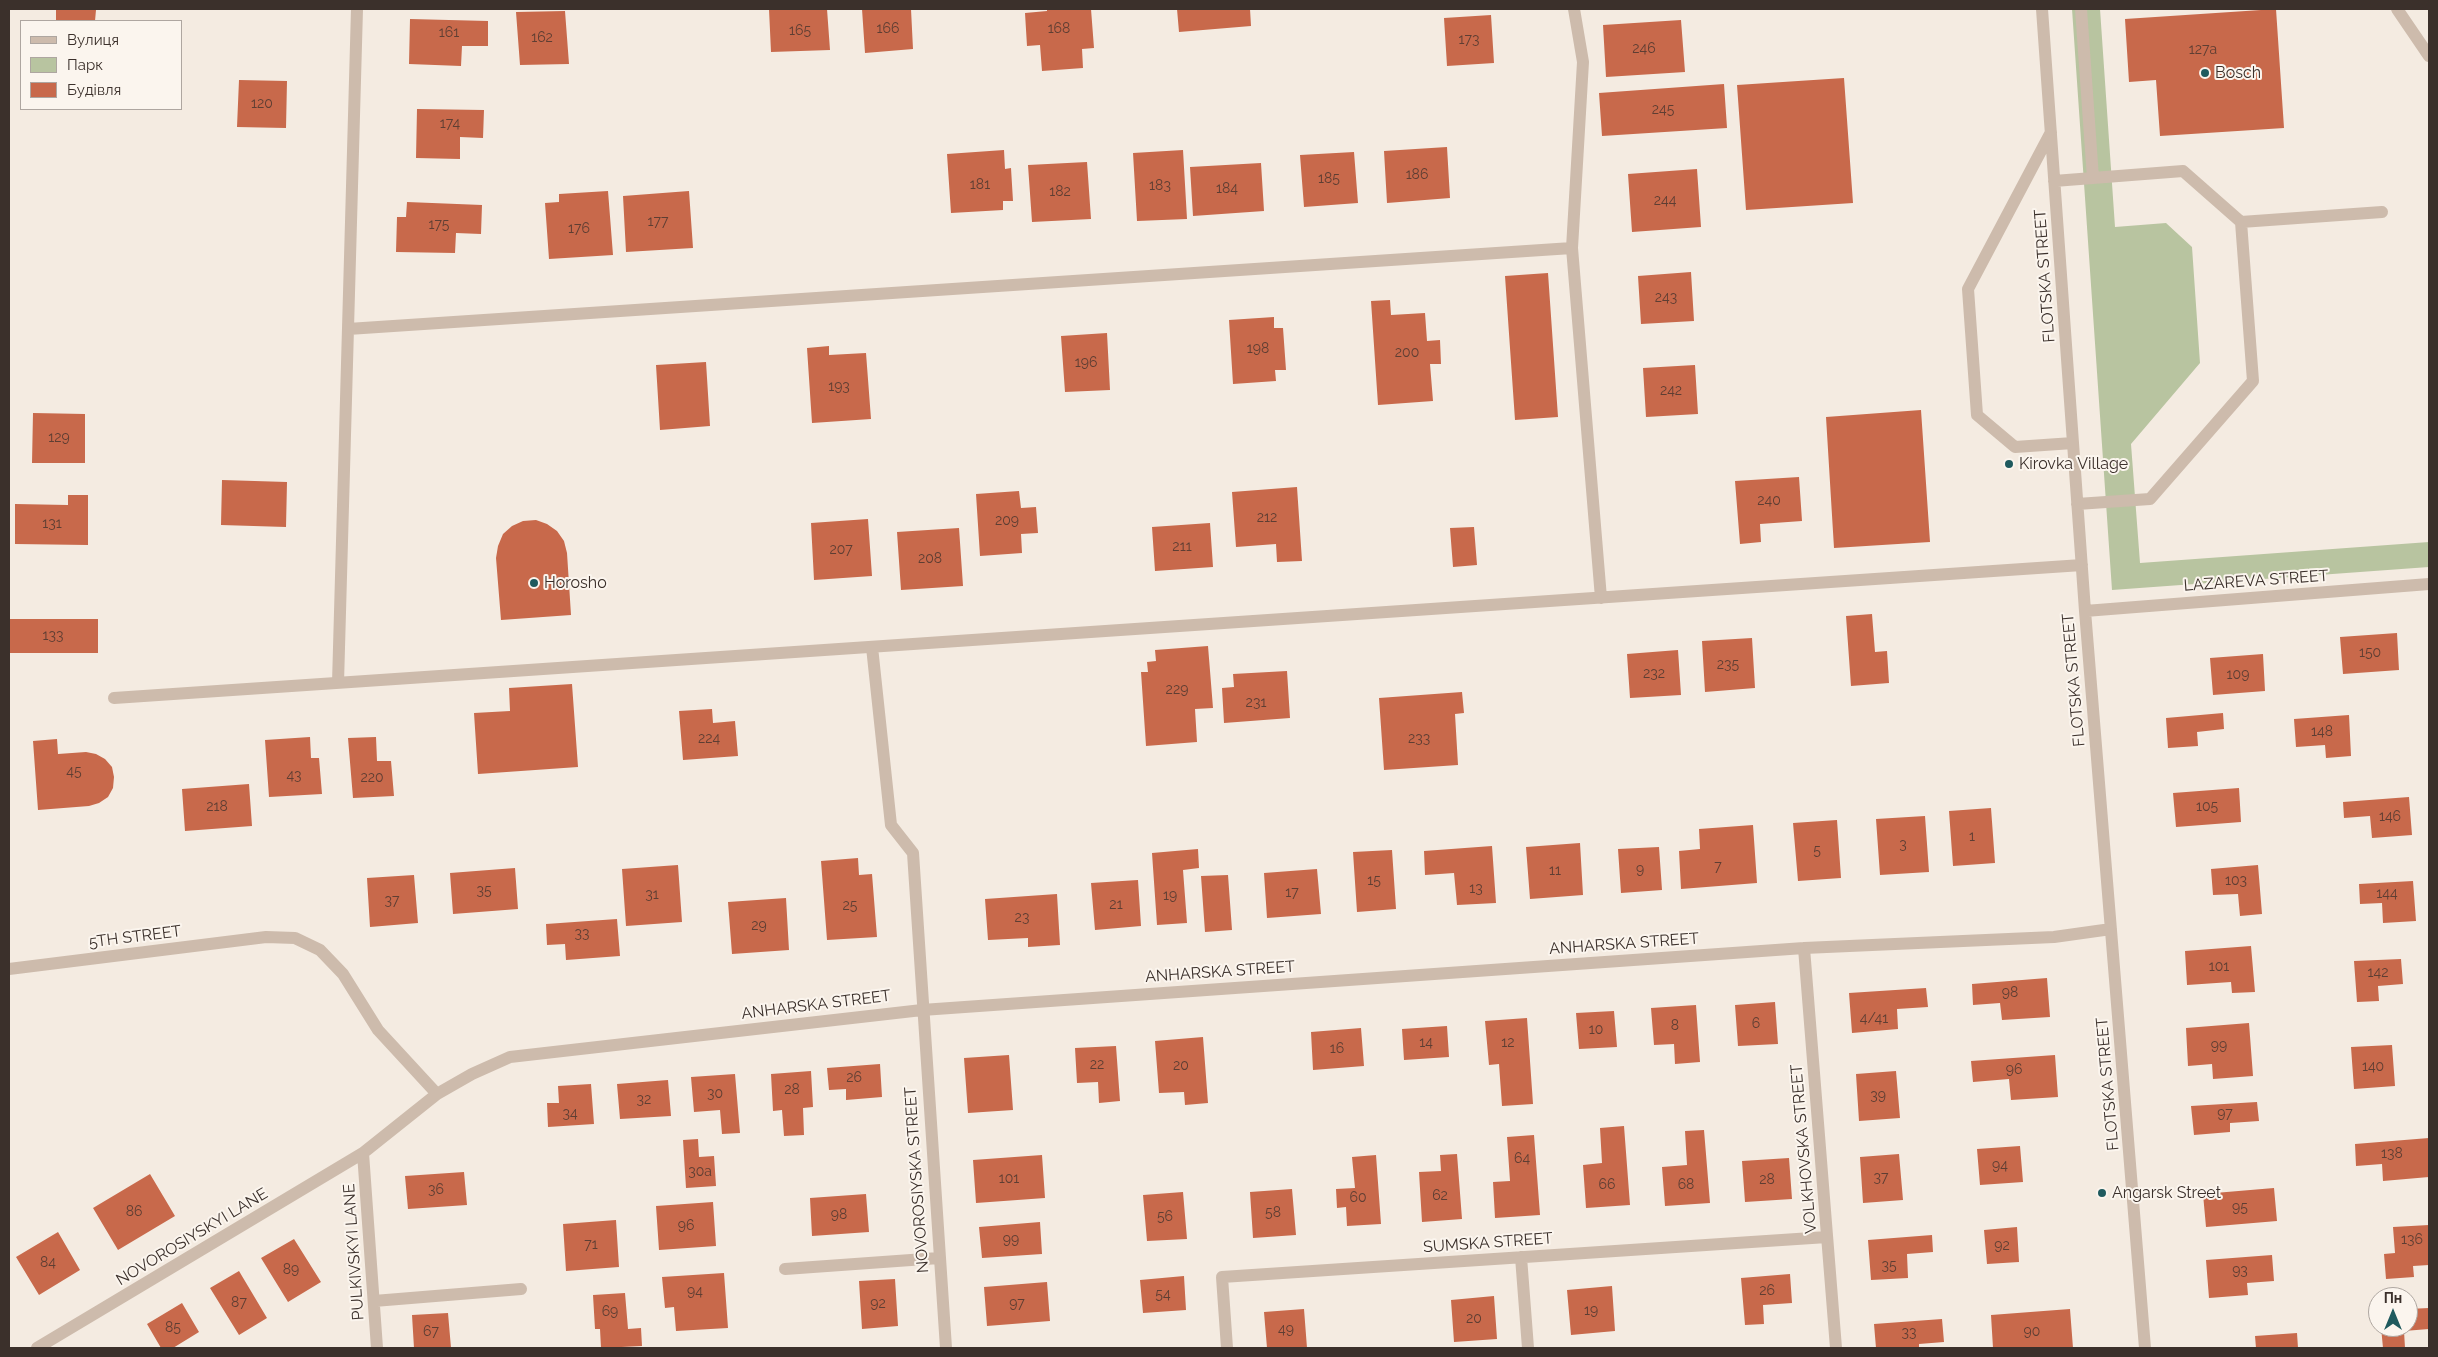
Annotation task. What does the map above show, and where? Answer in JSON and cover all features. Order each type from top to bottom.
[{"type":"street","points":[[338,683],[356,9]]},
{"type":"street","points":[[1574,9],[1583,62],[1572,248],[1601,598]]},
{"type":"street","name":"FLOTSKA STREET","points":[[2042,9],[2085,611],[2145,1348]]},
{"type":"street","points":[[2081,9],[2093,178]]},
{"type":"street","points":[[2397,9],[2429,56]]},
{"type":"street","points":[[2051,132],[1968,289],[1974,376],[1977,415],[2015,447],[2073,443]]},
{"type":"street","points":[[2054,181],[2183,171],[2241,222],[2253,381],[2150,499],[2078,504]]},
{"type":"street","points":[[2241,222],[2382,212]]},
{"type":"street","points":[[348,329],[1572,248]]},
{"type":"street","points":[[114,698],[2082,565]]},
{"type":"street","name":"LAZAREVA STREET","points":[[2085,611],[2429,584]]},
{"type":"street","name":"NOVOROSIYSKA STREET","points":[[872,647],[892,825],[913,853],[946,1348]]},
{"type":"street","name":"ANHARSKA STREET","points":[[363,1153],[437,1094],[472,1074],[510,1057],[922,1010],[1804,948],[2054,937],[2111,928]]},
{"type":"street","name":"5TH STREET","points":[[9,969],[266,937],[295,938],[320,950],[343,974],[378,1030],[437,1094]]},
{"type":"street","name":"VOLKHOVSKA STREET","points":[[1804,948],[1836,1348]]},
{"type":"street","name":"PULKIVSKYI LANE","points":[[363,1153],[377,1348]]},
{"type":"street","name":"NOVOROSIYSKYI LANE","points":[[37,1348],[363,1153]]},
{"type":"street","name":"SUMSKA STREET","points":[[1227,1348],[1222,1277],[1827,1237]]},
{"type":"street","points":[[1521,1257],[1528,1348]]},
{"type":"street","points":[[785,1269],[939,1258]]},
{"type":"street","points":[[374,1301],[521,1289]]},
{"type":"green space","points":[[2072,9],[2100,9],[2115,227],[2166,223],[2192,247],[2200,363],[2131,444],[2140,563],[2429,542],[2429,567],[2112,590]]},
{"type":"building","points":[[56,9],[96,10],[95,20],[56,20]]},
{"type":"building","points":[[769,9],[827,9],[830,50],[771,52]]},
{"type":"building","points":[[862,9],[911,9],[913,49],[865,53]]},
{"type":"building","points":[[1047,9],[1091,9],[1094,48],[1082,49],[1083,68],[1042,71],[1040,45],[1027,46],[1025,13],[1047,11]]},
{"type":"building","points":[[1177,9],[1250,9],[1251,26],[1179,32]]},
{"type":"building","points":[[2276,9],[2284,128],[2160,136],[2156,80],[2129,82],[2125,19]]},
{"type":"building","points":[[565,11],[569,64],[520,65],[516,12]]},
{"type":"building","points":[[1491,15],[1494,63],[1447,66],[1444,18]]},
{"type":"building","points":[[410,19],[488,21],[488,46],[462,46],[461,66],[409,64]]},
{"type":"building","points":[[1681,20],[1685,72],[1606,77],[1603,25]]},
{"type":"building","points":[[1844,78],[1853,203],[1746,210],[1737,85]]},
{"type":"building","points":[[239,80],[287,81],[286,128],[237,127]]},
{"type":"building","points":[[1724,84],[1727,128],[1602,136],[1599,93]]},
{"type":"building","points":[[417,109],[484,110],[483,138],[460,137],[460,159],[416,158]]},
{"type":"building","points":[[1447,147],[1450,198],[1387,203],[1384,151]]},
{"type":"building","points":[[1004,150],[1005,169],[1011,168],[1013,201],[1003,201],[1003,210],[951,213],[947,154]]},
{"type":"building","points":[[1183,150],[1187,219],[1137,221],[1133,153]]},
{"type":"building","points":[[1354,152],[1358,203],[1304,207],[1300,155]]},
{"type":"building","points":[[1087,162],[1091,219],[1032,222],[1028,165]]},
{"type":"building","points":[[1261,163],[1264,211],[1193,216],[1190,167]]},
{"type":"building","points":[[1697,169],[1701,227],[1632,232],[1628,174]]},
{"type":"building","points":[[608,191],[613,255],[549,259],[545,203],[559,202],[559,194]]},
{"type":"building","points":[[689,191],[693,248],[626,252],[623,196]]},
{"type":"building","points":[[407,202],[482,205],[481,234],[456,233],[455,253],[396,252],[397,217],[406,217]]},
{"type":"building","points":[[1691,272],[1694,321],[1641,324],[1638,276]]},
{"type":"building","points":[[1548,273],[1558,417],[1515,420],[1505,276]]},
{"type":"building","points":[[1390,300],[1391,315],[1425,313],[1427,341],[1440,340],[1441,364],[1430,364],[1433,401],[1378,405],[1371,301]]},
{"type":"building","points":[[1274,317],[1274,328],[1283,328],[1286,370],[1275,370],[1276,381],[1233,384],[1229,320]]},
{"type":"building","points":[[1107,333],[1110,390],[1065,392],[1061,336]]},
{"type":"building","points":[[829,346],[829,355],[866,353],[871,419],[812,423],[807,348]]},
{"type":"building","points":[[706,362],[710,426],[660,430],[656,365]]},
{"type":"building","points":[[1695,365],[1698,414],[1646,417],[1643,368]]},
{"type":"building","points":[[1921,410],[1930,542],[1834,548],[1826,417]]},
{"type":"building","points":[[33,413],[85,414],[85,463],[32,463]]},
{"type":"building","points":[[1799,477],[1802,521],[1760,524],[1761,542],[1740,544],[1735,481]]},
{"type":"building","points":[[222,480],[287,482],[286,527],[221,525]]},
{"type":"building","points":[[1297,487],[1302,561],[1277,562],[1276,544],[1236,547],[1232,492]]},
{"type":"building","points":[[1019,491],[1021,508],[1036,507],[1038,533],[1021,534],[1022,553],[980,556],[976,494]]},
{"type":"building","points":[[68,495],[88,495],[88,545],[15,544],[15,504],[68,505]]},
{"type":"building","points":[[868,519],[872,576],[814,580],[811,523]]},
{"type":"building","points":[[536,520],[547,524],[557,531],[564,541],[567,553],[571,615],[501,620],[496,558],[498,546],[503,534],[512,526],[523,521]]},
{"type":"building","points":[[1210,523],[1213,567],[1155,571],[1152,527]]},
{"type":"building","points":[[1474,527],[1477,565],[1453,567],[1450,528]]},
{"type":"building","points":[[959,528],[963,586],[901,590],[897,532]]},
{"type":"building","points":[[1872,614],[1875,652],[1887,651],[1889,683],[1851,686],[1846,616]]},
{"type":"building","points":[[9,619],[98,619],[98,653],[9,653]]},
{"type":"building","points":[[2397,633],[2399,670],[2343,674],[2340,637]]},
{"type":"building","points":[[1752,638],[1755,688],[1705,692],[1702,641]]},
{"type":"building","points":[[1208,646],[1213,708],[1195,709],[1197,742],[1146,746],[1141,672],[1148,672],[1147,662],[1156,661],[1155,650]]},
{"type":"building","points":[[1678,650],[1681,695],[1630,698],[1627,654]]},
{"type":"building","points":[[2263,654],[2265,691],[2213,695],[2210,658]]},
{"type":"building","points":[[1287,671],[1290,718],[1224,723],[1222,688],[1234,687],[1233,674]]},
{"type":"building","points":[[572,684],[578,767],[478,774],[474,713],[510,711],[509,688]]},
{"type":"building","points":[[1462,692],[1464,713],[1455,714],[1458,765],[1384,770],[1379,698]]},
{"type":"building","points":[[712,709],[713,723],[735,721],[738,756],[683,760],[679,711]]},
{"type":"building","points":[[2223,713],[2224,729],[2197,732],[2198,746],[2168,748],[2166,718]]},
{"type":"building","points":[[2349,715],[2351,756],[2326,758],[2325,745],[2296,747],[2294,719]]},
{"type":"building","points":[[310,737],[311,758],[319,758],[322,794],[269,797],[265,740]]},
{"type":"building","points":[[376,737],[377,761],[391,761],[394,796],[353,798],[348,738]]},
{"type":"building","points":[[57,739],[58,754],[86,752],[96,754],[105,759],[112,767],[114,777],[113,788],[108,797],[99,803],[89,806],[38,810],[33,741]]},
{"type":"building","points":[[249,784],[252,826],[185,831],[182,789]]},
{"type":"building","points":[[2239,788],[2241,822],[2176,827],[2173,793]]},
{"type":"building","points":[[2409,797],[2412,835],[2372,838],[2370,816],[2344,818],[2343,802]]},
{"type":"building","points":[[1991,808],[1995,863],[1953,866],[1949,811]]},
{"type":"building","points":[[1925,816],[1929,872],[1880,875],[1876,819]]},
{"type":"building","points":[[1837,820],[1841,878],[1798,881],[1793,823]]},
{"type":"building","points":[[1753,825],[1757,883],[1681,889],[1679,851],[1700,849],[1699,829]]},
{"type":"building","points":[[1580,843],[1583,895],[1530,899],[1526,847]]},
{"type":"building","points":[[1492,846],[1496,903],[1457,905],[1454,873],[1425,875],[1424,851]]},
{"type":"building","points":[[1659,847],[1662,890],[1621,893],[1618,849]]},
{"type":"building","points":[[1198,849],[1199,868],[1183,870],[1187,923],[1157,925],[1152,853]]},
{"type":"building","points":[[1392,850],[1396,909],[1357,912],[1353,852]]},
{"type":"building","points":[[858,858],[859,875],[872,874],[877,937],[827,940],[821,861]]},
{"type":"building","points":[[678,865],[682,922],[626,926],[622,869]]},
{"type":"building","points":[[2258,865],[2262,914],[2240,916],[2238,894],[2213,895],[2211,869]]},
{"type":"building","points":[[515,868],[518,909],[453,914],[450,873]]},
{"type":"building","points":[[1317,869],[1321,914],[1267,918],[1264,873]]},
{"type":"building","points":[[414,875],[418,923],[370,927],[367,878]]},
{"type":"building","points":[[1228,875],[1232,930],[1205,932],[1201,876]]},
{"type":"building","points":[[1138,880],[1141,926],[1095,930],[1091,883]]},
{"type":"building","points":[[2413,881],[2416,921],[2383,923],[2382,903],[2360,904],[2359,884]]},
{"type":"building","points":[[1057,894],[1060,945],[1028,947],[1028,938],[988,940],[985,899]]},
{"type":"building","points":[[786,898],[789,950],[732,954],[728,902]]},
{"type":"building","points":[[617,919],[620,956],[566,960],[565,944],[547,945],[546,924]]},
{"type":"building","points":[[2251,946],[2255,992],[2232,993],[2231,982],[2187,985],[2185,951]]},
{"type":"building","points":[[2401,959],[2403,984],[2378,986],[2379,1001],[2357,1002],[2354,961]]},
{"type":"building","points":[[2047,978],[2050,1017],[2002,1020],[2000,1003],[1973,1005],[1972,984]]},
{"type":"building","points":[[1926,988],[1928,1007],[1897,1009],[1898,1029],[1852,1033],[1849,993]]},
{"type":"building","points":[[1775,1002],[1778,1044],[1738,1046],[1735,1005]]},
{"type":"building","points":[[1696,1005],[1700,1062],[1675,1064],[1674,1044],[1654,1045],[1651,1008]]},
{"type":"building","points":[[1614,1011],[1617,1047],[1579,1049],[1576,1013]]},
{"type":"building","points":[[1527,1018],[1533,1104],[1502,1106],[1499,1064],[1489,1065],[1485,1021]]},
{"type":"building","points":[[2249,1023],[2253,1076],[2213,1079],[2212,1064],[2188,1066],[2186,1028]]},
{"type":"building","points":[[1447,1026],[1449,1057],[1404,1060],[1402,1029]]},
{"type":"building","points":[[1361,1028],[1364,1066],[1313,1070],[1311,1032]]},
{"type":"building","points":[[1203,1037],[1208,1103],[1185,1105],[1184,1092],[1159,1093],[1155,1041]]},
{"type":"building","points":[[2392,1045],[2395,1086],[2354,1089],[2351,1047]]},
{"type":"building","points":[[1116,1046],[1120,1101],[1099,1103],[1098,1082],[1077,1083],[1075,1048]]},
{"type":"building","points":[[1009,1055],[1013,1110],[968,1113],[964,1058]]},
{"type":"building","points":[[2055,1055],[2058,1097],[2011,1100],[2009,1079],[1973,1082],[1971,1061]]},
{"type":"building","points":[[880,1064],[882,1097],[846,1100],[846,1089],[829,1090],[827,1068]]},
{"type":"building","points":[[811,1071],[813,1107],[803,1108],[804,1135],[784,1136],[782,1110],[773,1111],[771,1074]]},
{"type":"building","points":[[1896,1071],[1900,1118],[1859,1121],[1856,1074]]},
{"type":"building","points":[[735,1074],[740,1133],[722,1134],[720,1110],[694,1112],[691,1077]]},
{"type":"building","points":[[668,1080],[671,1116],[620,1119],[617,1084]]},
{"type":"building","points":[[591,1084],[594,1124],[548,1127],[547,1103],[559,1103],[558,1086]]},
{"type":"building","points":[[2257,1102],[2259,1121],[2230,1123],[2230,1132],[2194,1135],[2191,1106]]},
{"type":"building","points":[[1624,1126],[1630,1205],[1586,1208],[1583,1165],[1602,1163],[1600,1128]]},
{"type":"building","points":[[1704,1130],[1710,1203],[1665,1206],[1662,1167],[1687,1165],[1685,1131]]},
{"type":"building","points":[[1534,1135],[1540,1215],[1495,1218],[1493,1182],[1510,1181],[1507,1137]]},
{"type":"building","points":[[2429,1138],[2429,1177],[2383,1181],[2382,1164],[2356,1166],[2355,1144]]},
{"type":"building","points":[[698,1139],[699,1157],[714,1156],[716,1186],[686,1188],[683,1140]]},
{"type":"building","points":[[2020,1146],[2023,1182],[1980,1185],[1977,1149]]},
{"type":"building","points":[[1457,1154],[1462,1219],[1422,1222],[1419,1172],[1441,1171],[1440,1155]]},
{"type":"building","points":[[1899,1154],[1903,1200],[1863,1203],[1860,1157]]},
{"type":"building","points":[[1042,1155],[1045,1198],[976,1203],[973,1160]]},
{"type":"building","points":[[1376,1155],[1381,1224],[1347,1226],[1346,1207],[1337,1208],[1336,1189],[1355,1188],[1352,1157]]},
{"type":"building","points":[[1789,1158],[1792,1199],[1745,1202],[1742,1161]]},
{"type":"building","points":[[464,1172],[467,1205],[408,1209],[405,1176]]},
{"type":"building","points":[[150,1174],[175,1216],[118,1250],[93,1208]]},
{"type":"building","points":[[2274,1188],[2277,1221],[2206,1227],[2203,1194]]},
{"type":"building","points":[[1292,1189],[1296,1235],[1253,1238],[1250,1192]]},
{"type":"building","points":[[1183,1192],[1187,1239],[1147,1241],[1143,1195]]},
{"type":"building","points":[[866,1194],[869,1232],[812,1236],[810,1198]]},
{"type":"building","points":[[713,1202],[716,1246],[659,1250],[656,1206]]},
{"type":"building","points":[[616,1220],[619,1267],[566,1271],[563,1224]]},
{"type":"building","points":[[1040,1222],[1042,1254],[982,1258],[979,1227]]},
{"type":"building","points":[[2429,1225],[2429,1265],[2413,1266],[2414,1277],[2386,1279],[2384,1254],[2395,1253],[2393,1227]]},
{"type":"building","points":[[2017,1227],[2019,1262],[1987,1264],[1984,1230]]},
{"type":"building","points":[[58,1232],[80,1270],[39,1295],[16,1257]]},
{"type":"building","points":[[1932,1235],[1933,1252],[1907,1254],[1908,1278],[1871,1280],[1868,1240]]},
{"type":"building","points":[[294,1239],[321,1282],[288,1302],[261,1258]]},
{"type":"building","points":[[2272,1255],[2274,1281],[2247,1283],[2248,1295],[2209,1298],[2206,1260]]},
{"type":"building","points":[[239,1271],[267,1318],[239,1335],[210,1288]]},
{"type":"building","points":[[724,1273],[728,1328],[676,1331],[674,1307],[665,1308],[662,1277]]},
{"type":"building","points":[[1790,1274],[1792,1303],[1763,1305],[1764,1324],[1745,1325],[1741,1278]]},
{"type":"building","points":[[1184,1276],[1186,1310],[1143,1313],[1140,1280]]},
{"type":"building","points":[[895,1279],[898,1326],[862,1329],[859,1281]]},
{"type":"building","points":[[1047,1282],[1050,1321],[987,1326],[984,1287]]},
{"type":"building","points":[[1612,1286],[1615,1331],[1571,1335],[1567,1290]]},
{"type":"building","points":[[625,1293],[628,1329],[641,1328],[642,1346],[601,1348],[600,1329],[595,1329],[593,1295]]},
{"type":"building","points":[[1494,1296],[1497,1339],[1454,1342],[1451,1300]]},
{"type":"building","points":[[182,1303],[199,1332],[173,1348],[161,1348],[147,1324]]},
{"type":"building","points":[[2429,1308],[2429,1329],[2418,1330],[2418,1309]]},
{"type":"building","points":[[1304,1309],[1307,1348],[1267,1348],[1264,1312]]},
{"type":"building","points":[[2070,1309],[2073,1348],[1993,1348],[1991,1315]]},
{"type":"building","points":[[448,1313],[451,1348],[414,1348],[412,1315]]},
{"type":"building","points":[[1942,1319],[1944,1342],[1919,1344],[1919,1348],[1876,1348],[1874,1324]]},
{"type":"building","points":[[2297,1333],[2298,1348],[2256,1348],[2255,1336]]},
{"type":"building","points":[[2382,1337],[2404,1337],[2405,1348],[2383,1348]]},
{"type":"place","name":"Bosch","points":[[2205,73]]},
{"type":"place","name":"Kirovka Village","points":[[2009,464]]},
{"type":"place","name":"Horosho","points":[[534,583]]},
{"type":"place","name":"Angarsk Street","points":[[2102,1193]]}]
